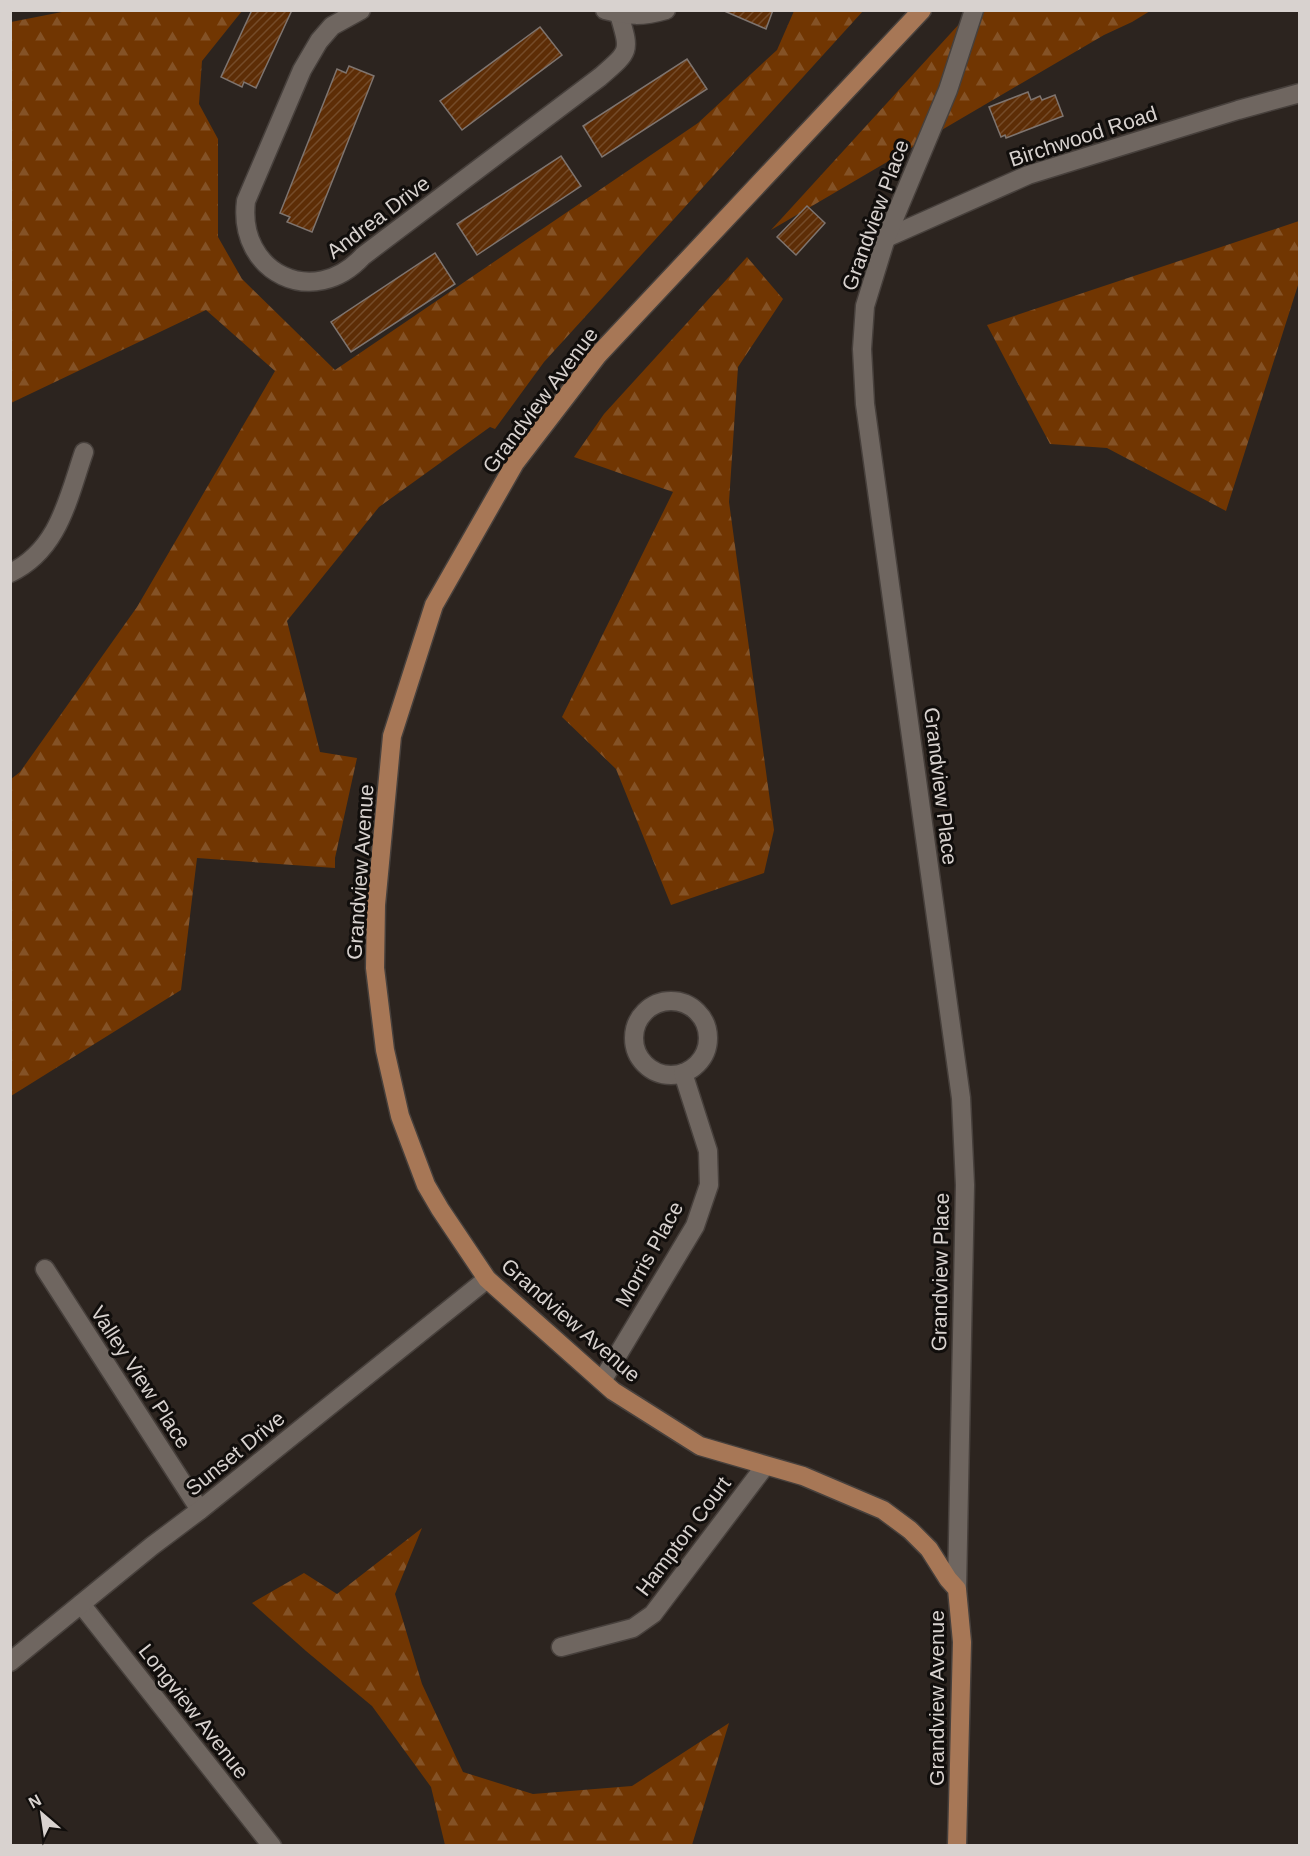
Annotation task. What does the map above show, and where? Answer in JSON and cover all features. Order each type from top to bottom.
[{"type":"main road","name":"Grandview Avenue","points":[[922,10],[598,355],[514,463],[434,605],[392,736],[376,904],[375,968],[385,1050],[400,1116],[426,1185],[487,1279],[613,1391],[700,1446],[803,1476],[883,1510],[910,1530],[929,1549],[957,1589],[962,1642],[957,1845]]},
{"type":"street","name":"Andrea Drive","points":[[361,10],[332,26],[319,41],[303,70],[246,201],[245,228],[256,254],[276,273],[302,282],[316,282],[336,277],[354,266],[363,256],[618,62],[625,52],[627,42],[612,12]]},
{"type":"street","points":[[612,12],[647,16],[666,10]]},
{"type":"street","name":"Grandview Place","points":[[957,1589],[964,1185],[961,1098],[865,404],[862,349],[865,306],[886,238],[948,90],[974,10]]},
{"type":"street","name":"Birchwood Road","points":[[886,238],[1028,175],[1299,93]]},
{"type":"street","points":[[10,573],[37,555],[57,529],[84,452]]},
{"type":"street","points":[[664,1001],[687,1004],[697,1011],[704,1020],[708,1035],[703,1057],[696,1066],[683,1073],[670,1075],[659,1073],[641,1059],[636,1048],[634,1037],[636,1026],[650,1007],[664,1001]]},
{"type":"street","name":"Morris Place","points":[[602,1381],[695,1227],[709,1185],[708,1151],[683,1073]]},
{"type":"street","name":"Valley View Place","points":[[45,1269],[200,1510]]},
{"type":"street","name":"Sunset Drive","points":[[10,1662],[487,1279]]},
{"type":"street","name":"Hampton Court","points":[[561,1647],[633,1628],[653,1614],[765,1466]]},
{"type":"street","name":"Longview Avenue","points":[[81,1604],[271,1845]]},
{"type":"green space","points":[[67,11],[242,11],[202,61],[199,104],[218,139],[218,237],[242,279],[335,370],[698,123],[777,50],[794,11],[863,11],[544,362],[495,429],[490,427],[379,507],[287,621],[320,752],[357,758],[335,858],[335,868],[197,858],[181,990],[11,1096],[11,779],[20,772],[137,607],[275,371],[206,310],[11,403],[11,22]]},
{"type":"green space","points":[[971,11],[1150,11],[1104,35],[771,230]]},
{"type":"green space","points":[[1299,221],[1299,282],[1226,511],[1107,448],[1050,444],[987,325]]},
{"type":"green space","points":[[747,257],[783,299],[738,367],[729,502],[774,830],[764,873],[671,905],[616,769],[562,717],[673,492],[574,457],[604,414]]},
{"type":"green space","points":[[422,1528],[395,1594],[422,1684],[463,1772],[533,1794],[632,1786],[729,1723],[692,1845],[445,1845],[431,1787],[372,1706],[252,1603],[304,1573],[337,1594]]},
{"type":"building","points":[[252,10],[292,10],[256,88],[244,82],[242,87],[221,77]]},
{"type":"building","points":[[722,10],[773,10],[766,29]]},
{"type":"building","points":[[540,27],[562,55],[462,130],[440,101]]},
{"type":"building","points":[[687,59],[707,89],[602,157],[583,126]]},
{"type":"building","points":[[349,66],[374,76],[312,232],[287,222],[290,217],[280,213],[337,69],[346,73]]},
{"type":"building","points":[[1028,92],[1031,100],[1040,96],[1042,100],[1055,95],[1063,116],[1006,138],[1005,135],[1001,137],[989,107]]},
{"type":"building","points":[[561,156],[581,186],[477,255],[457,224]]},
{"type":"building","points":[[807,206],[825,223],[796,255],[777,237]]},
{"type":"building","points":[[435,253],[455,284],[351,352],[331,322]]}]
